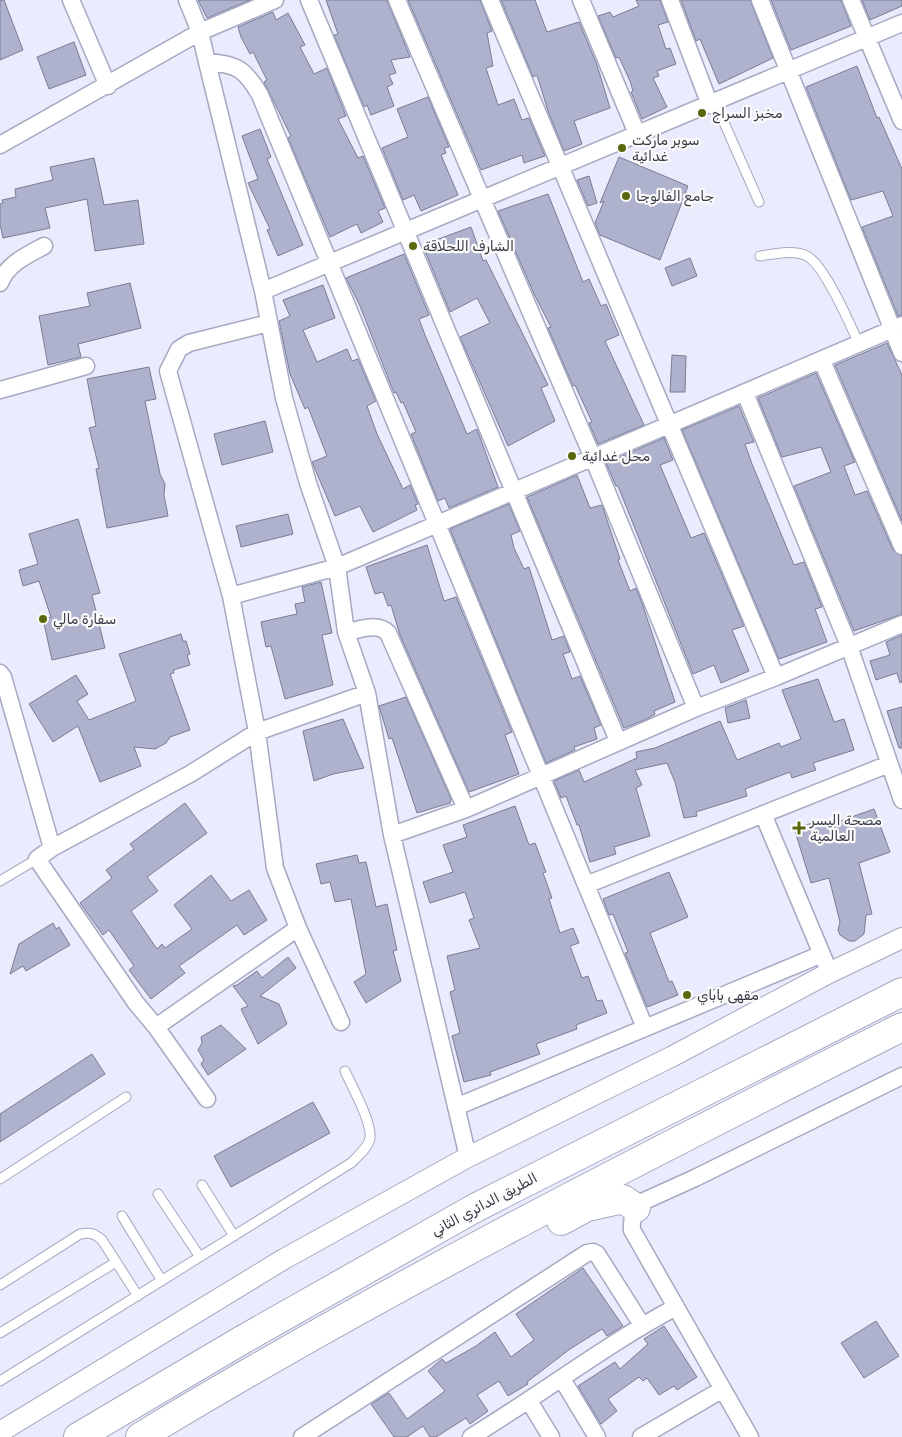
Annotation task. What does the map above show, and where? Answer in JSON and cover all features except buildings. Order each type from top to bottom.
[{"type":"highway","name":"الطريق الدائري الثاني","points":[[78,1437],[242,1340],[475,1208],[902,992]]},
{"type":"highway","points":[[140,1437],[256,1367],[487,1239],[902,1027]]},
{"type":"highway","points":[[403,1285],[443,1278],[468,1268],[587,1207],[623,1198],[636,1208]]},
{"type":"street","points":[[71,0],[108,86]]},
{"type":"street","points":[[186,0],[200,32],[208,62],[263,291],[284,398],[308,483],[337,567],[346,632],[366,694],[392,835],[468,1157]]},
{"type":"street","points":[[0,145],[108,86],[200,32],[276,0]]},
{"type":"street","points":[[309,0],[618,741]]},
{"type":"street","points":[[397,0],[593,458],[696,708]]},
{"type":"street","points":[[490,0],[776,677]]},
{"type":"street","points":[[580,0],[638,136]]},
{"type":"street","points":[[670,0],[712,103]]},
{"type":"street","points":[[760,0],[897,327],[902,353]]},
{"type":"street","points":[[851,0],[902,121]]},
{"type":"street","points":[[263,291],[638,136],[902,23]]},
{"type":"street","points":[[208,62],[236,66],[246,74],[256,88],[645,1028]]},
{"type":"street","points":[[0,283],[3,275],[21,258],[44,246]]},
{"type":"street","points":[[269,324],[189,343],[180,349],[168,371],[231,596],[257,732],[275,868],[298,928],[341,1022]]},
{"type":"street","points":[[231,596],[337,567],[822,361],[897,327]]},
{"type":"street","points":[[822,361],[902,546]]},
{"type":"street","points":[[0,390],[86,366]]},
{"type":"street","points":[[745,393],[849,646],[902,800]]},
{"type":"street","points":[[392,835],[466,809],[618,741],[902,624]]},
{"type":"street","points":[[346,632],[376,626],[382,627],[388,633],[466,809]]},
{"type":"street","points":[[0,673],[4,677],[32,770],[52,848]]},
{"type":"street","points":[[207,1099],[156,1027],[136,1003],[37,859],[52,848],[190,774],[257,732],[366,694]]},
{"type":"street","points":[[586,885],[889,764]]},
{"type":"street","points":[[763,814],[829,973]]},
{"type":"street","points":[[156,1027],[298,928]]},
{"type":"street","points":[[0,1432],[284,1259],[468,1157],[671,1057],[829,973],[902,938]]},
{"type":"street","points":[[456,1107],[822,954]]},
{"type":"street","points":[[750,1437],[632,1230],[632,1220],[636,1208],[642,1202],[902,1076]]},
{"type":"street","points":[[302,1437],[587,1253],[593,1252],[597,1254],[642,1325]]},
{"type":"street","points":[[471,1437],[529,1401],[642,1325],[676,1307]]},
{"type":"street","points":[[562,1379],[597,1437]]},
{"type":"street","points":[[641,1437],[723,1389]]},
{"type":"street","points":[[529,1401],[551,1437]]},
{"type":"lane","points":[[712,103],[759,202]]},
{"type":"lane","points":[[760,256],[784,252],[806,256],[817,266],[828,284],[859,344]]},
{"type":"lane","points":[[0,881],[37,859]]},
{"type":"lane","points":[[0,1381],[351,1163],[364,1150],[370,1138],[368,1125],[345,1071]]},
{"type":"lane","points":[[0,1179],[126,1097]]},
{"type":"lane","points":[[202,1185],[234,1236]]},
{"type":"lane","points":[[158,1194],[200,1257]]},
{"type":"lane","points":[[122,1216],[162,1281]]},
{"type":"lane","points":[[0,1285],[80,1234],[96,1234],[138,1296]]},
{"type":"lane","points":[[0,1333],[116,1262]]},
{"type":"place","name":"مخبز السراج","points":[[702,113]]},
{"type":"place","name":"سوبر ماركت غدائية","points":[[622,148]]},
{"type":"place","name":"جامع الفالوجا","points":[[626,196]]},
{"type":"place","name":"الشارف اللحلاقة","points":[[413,246]]},
{"type":"place","name":"محل غدائية","points":[[572,456]]},
{"type":"place","name":"سفارة مالي","points":[[43,619]]},
{"type":"place","name":"مصحة اليسر العالمية","points":[[799,828]]},
{"type":"place","name":"مقهى باباي","points":[[687,995]]}]
